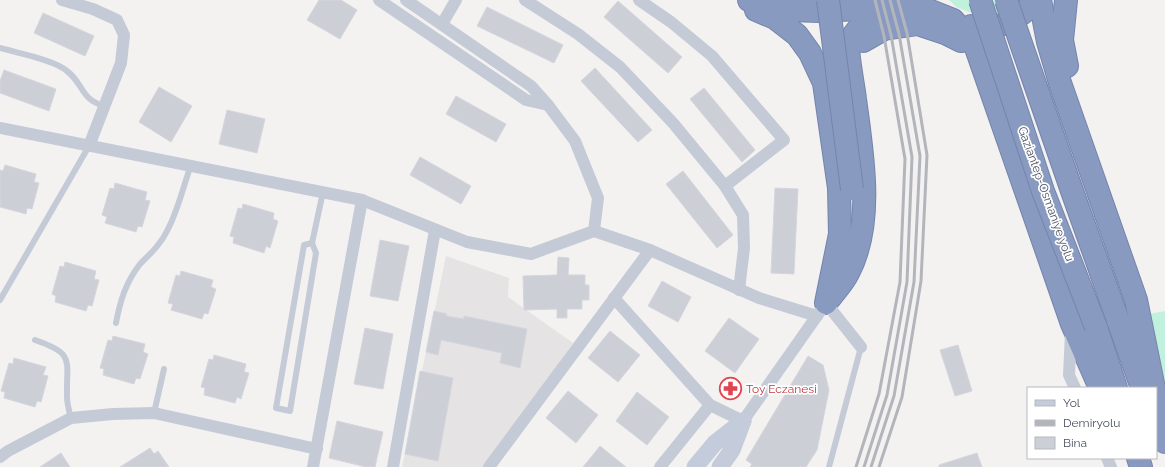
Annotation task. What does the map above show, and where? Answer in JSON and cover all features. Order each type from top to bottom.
[{"type":"highway","points":[[734,0],[776,18],[796,35],[810,53],[824,83],[839,188],[840,234],[821,310]]},
{"type":"highway","points":[[748,0],[789,10],[818,11],[902,7],[922,8],[953,20],[981,28],[993,27],[1013,20],[1026,11],[1034,0]]},
{"type":"highway","points":[[821,310],[840,268],[849,238],[852,189],[828,0]]},
{"type":"highway","points":[[931,0],[940,11],[953,20],[975,45],[1072,324],[1100,387]]},
{"type":"highway","name":"Gaziantep-Osmaniye yolu","points":[[980,0],[1043,191],[1096,327],[1116,387]]},
{"type":"highway","name":"Gaziantep-Osmaniye yolu","points":[[1006,0],[1142,387]]},
{"type":"highway","points":[[1040,0],[1048,42],[1060,82],[1136,300],[1154,387]]},
{"type":"highway","points":[[1066,0],[1062,40],[1082,145]]},
{"type":"highway","points":[[821,310],[848,273],[859,246],[865,192],[863,162],[848,48],[857,29],[870,18],[902,7]]},
{"type":"highway","points":[[858,122],[858,77],[855,54],[862,41],[884,28],[918,24],[945,33],[962,42],[985,75]]},
{"type":"highway","points":[[1157,402],[1165,442]]},
{"type":"highway","points":[[1157,432],[1165,455]]},
{"type":"street","points":[[62,0],[93,9],[117,20],[124,35],[121,63],[88,146]]},
{"type":"street","points":[[379,0],[526,100],[548,105]]},
{"type":"street","points":[[406,0],[531,86],[548,105],[575,140],[598,198],[594,231]]},
{"type":"street","points":[[442,24],[456,0]]},
{"type":"street","points":[[525,0],[578,34],[620,67],[673,123],[725,186],[743,215],[744,248],[739,290]]},
{"type":"street","points":[[639,0],[671,22],[712,56],[784,140],[725,186]]},
{"type":"street","points":[[0,128],[362,200],[467,242],[531,254],[594,231],[650,250],[759,298],[821,310],[861,347]]},
{"type":"street","points":[[313,467],[362,200]]},
{"type":"street","points":[[393,467],[435,230]]},
{"type":"street","points":[[488,467],[650,250]]},
{"type":"street","points":[[614,298],[710,405],[743,421]]},
{"type":"street","points":[[720,467],[732,450],[743,421],[821,310]]},
{"type":"street","points":[[1072,324],[1069,375],[1075,387]]},
{"type":"street","points":[[660,467],[710,405]]},
{"type":"street","points":[[0,457],[8,451],[71,418],[113,414],[154,413],[316,449]]},
{"type":"street","points":[[695,467],[715,443],[743,421]]},
{"type":"lane","points":[[0,48],[61,66],[72,75],[83,93],[93,102],[104,106]]},
{"type":"lane","points":[[0,300],[88,146]]},
{"type":"lane","points":[[116,323],[121,299],[128,282],[139,266],[161,242],[167,231],[191,165]]},
{"type":"lane","points":[[312,244],[304,245],[276,408],[290,411],[316,253],[312,244],[323,192]]},
{"type":"lane","points":[[35,340],[56,348],[66,360],[68,366],[67,398],[71,418]]},
{"type":"lane","points":[[829,467],[861,347]]},
{"type":"lane","points":[[154,413],[164,369]]},
{"type":"shaded area","points":[[446,256],[509,278],[508,297],[573,343],[486,467],[402,467]]},
{"type":"green space","points":[[949,0],[1021,0],[1005,12],[979,16],[956,7]]},
{"type":"green space","points":[[1165,311],[1165,381],[1149,314]]},
{"type":"building","points":[[319,0],[341,0],[357,10],[340,39],[307,20]]},
{"type":"building","points":[[618,1],[682,57],[668,73],[604,17]]},
{"type":"building","points":[[487,7],[563,45],[554,63],[477,26]]},
{"type":"building","points":[[43,13],[94,36],[85,56],[34,33]]},
{"type":"building","points":[[595,68],[652,130],[638,142],[581,81]]},
{"type":"building","points":[[4,70],[56,89],[49,111],[0,93],[0,81]]},
{"type":"building","points":[[159,87],[192,106],[171,142],[139,122]]},
{"type":"building","points":[[704,88],[755,150],[742,162],[690,99]]},
{"type":"building","points":[[456,96],[506,124],[496,142],[446,114]]},
{"type":"building","points":[[227,110],[265,119],[257,153],[219,144]]},
{"type":"building","points":[[420,157],[471,186],[461,204],[410,175]]},
{"type":"building","points":[[5,165],[36,174],[34,182],[39,183],[32,209],[27,208],[26,214],[0,207],[0,170],[3,171]]},
{"type":"building","points":[[683,171],[733,235],[717,248],[666,184]]},
{"type":"building","points":[[115,183],[147,192],[145,200],[150,201],[142,227],[138,226],[136,232],[105,223],[107,217],[102,215],[110,188],[114,189]]},
{"type":"building","points":[[775,188],[798,189],[794,274],[771,273]]},
{"type":"building","points":[[243,204],[274,213],[273,219],[278,221],[270,248],[266,246],[264,253],[233,243],[234,237],[230,236],[238,208],[242,209]]},
{"type":"building","points":[[380,240],[409,246],[398,301],[370,296]]},
{"type":"building","points":[[558,257],[569,258],[568,275],[585,275],[585,285],[589,285],[589,300],[582,300],[582,309],[567,309],[567,318],[557,318],[557,309],[524,310],[523,276],[557,275]]},
{"type":"building","points":[[65,262],[96,271],[94,279],[99,280],[92,306],[88,305],[86,311],[55,302],[56,296],[52,294],[60,266],[64,267]]},
{"type":"building","points":[[181,271],[213,280],[211,287],[216,289],[208,314],[204,313],[202,319],[171,310],[173,304],[168,303],[176,275],[180,276]]},
{"type":"building","points":[[662,281],[691,297],[678,322],[648,306]]},
{"type":"building","points":[[434,311],[447,314],[446,316],[464,319],[464,316],[527,329],[520,368],[500,363],[502,353],[441,340],[438,355],[426,352]]},
{"type":"building","points":[[729,318],[759,339],[735,373],[705,351]]},
{"type":"building","points":[[365,328],[393,334],[383,389],[354,384]]},
{"type":"building","points":[[610,331],[640,355],[618,382],[588,358]]},
{"type":"building","points":[[113,336],[145,344],[143,352],[148,354],[140,379],[136,378],[134,384],[103,375],[104,369],[100,368],[108,340],[112,341]]},
{"type":"building","points":[[958,345],[972,391],[955,396],[940,350]]},
{"type":"building","points":[[214,355],[246,364],[244,372],[249,373],[241,399],[237,397],[235,403],[204,395],[205,388],[201,387],[209,359],[213,360]]},
{"type":"building","points":[[808,356],[823,365],[829,390],[817,450],[806,467],[750,467],[752,464],[746,460]]},
{"type":"building","points":[[14,358],[46,367],[43,375],[48,376],[41,402],[37,401],[35,407],[4,398],[5,392],[1,391],[9,363],[13,364]]},
{"type":"building","points":[[420,371],[453,378],[438,461],[405,454]]},
{"type":"building","points":[[568,391],[598,415],[576,443],[546,418]]},
{"type":"building","points":[[637,392],[669,417],[647,445],[616,421]]},
{"type":"building","points":[[337,421],[383,432],[375,467],[366,467],[329,458]]},
{"type":"building","points":[[600,446],[626,467],[583,467]]},
{"type":"building","points":[[150,448],[154,454],[158,451],[169,467],[120,467]]},
{"type":"building","points":[[61,453],[70,467],[40,467]]},
{"type":"building","points":[[977,453],[982,467],[939,467],[939,465]]},
{"type":"railway","points":[[856,467],[879,394],[900,282],[905,159],[884,36],[875,0]]},
{"type":"railway","points":[[864,467],[887,395],[907,282],[912,157],[891,35],[882,0]]},
{"type":"railway","points":[[871,467],[894,396],[914,282],[920,156],[899,34],[890,0]]},
{"type":"railway","points":[[879,467],[902,397],[921,281],[927,155],[907,33],[898,0]]},
{"type":"place","name":"Toy Eczanesi","points":[[730,389]]}]
